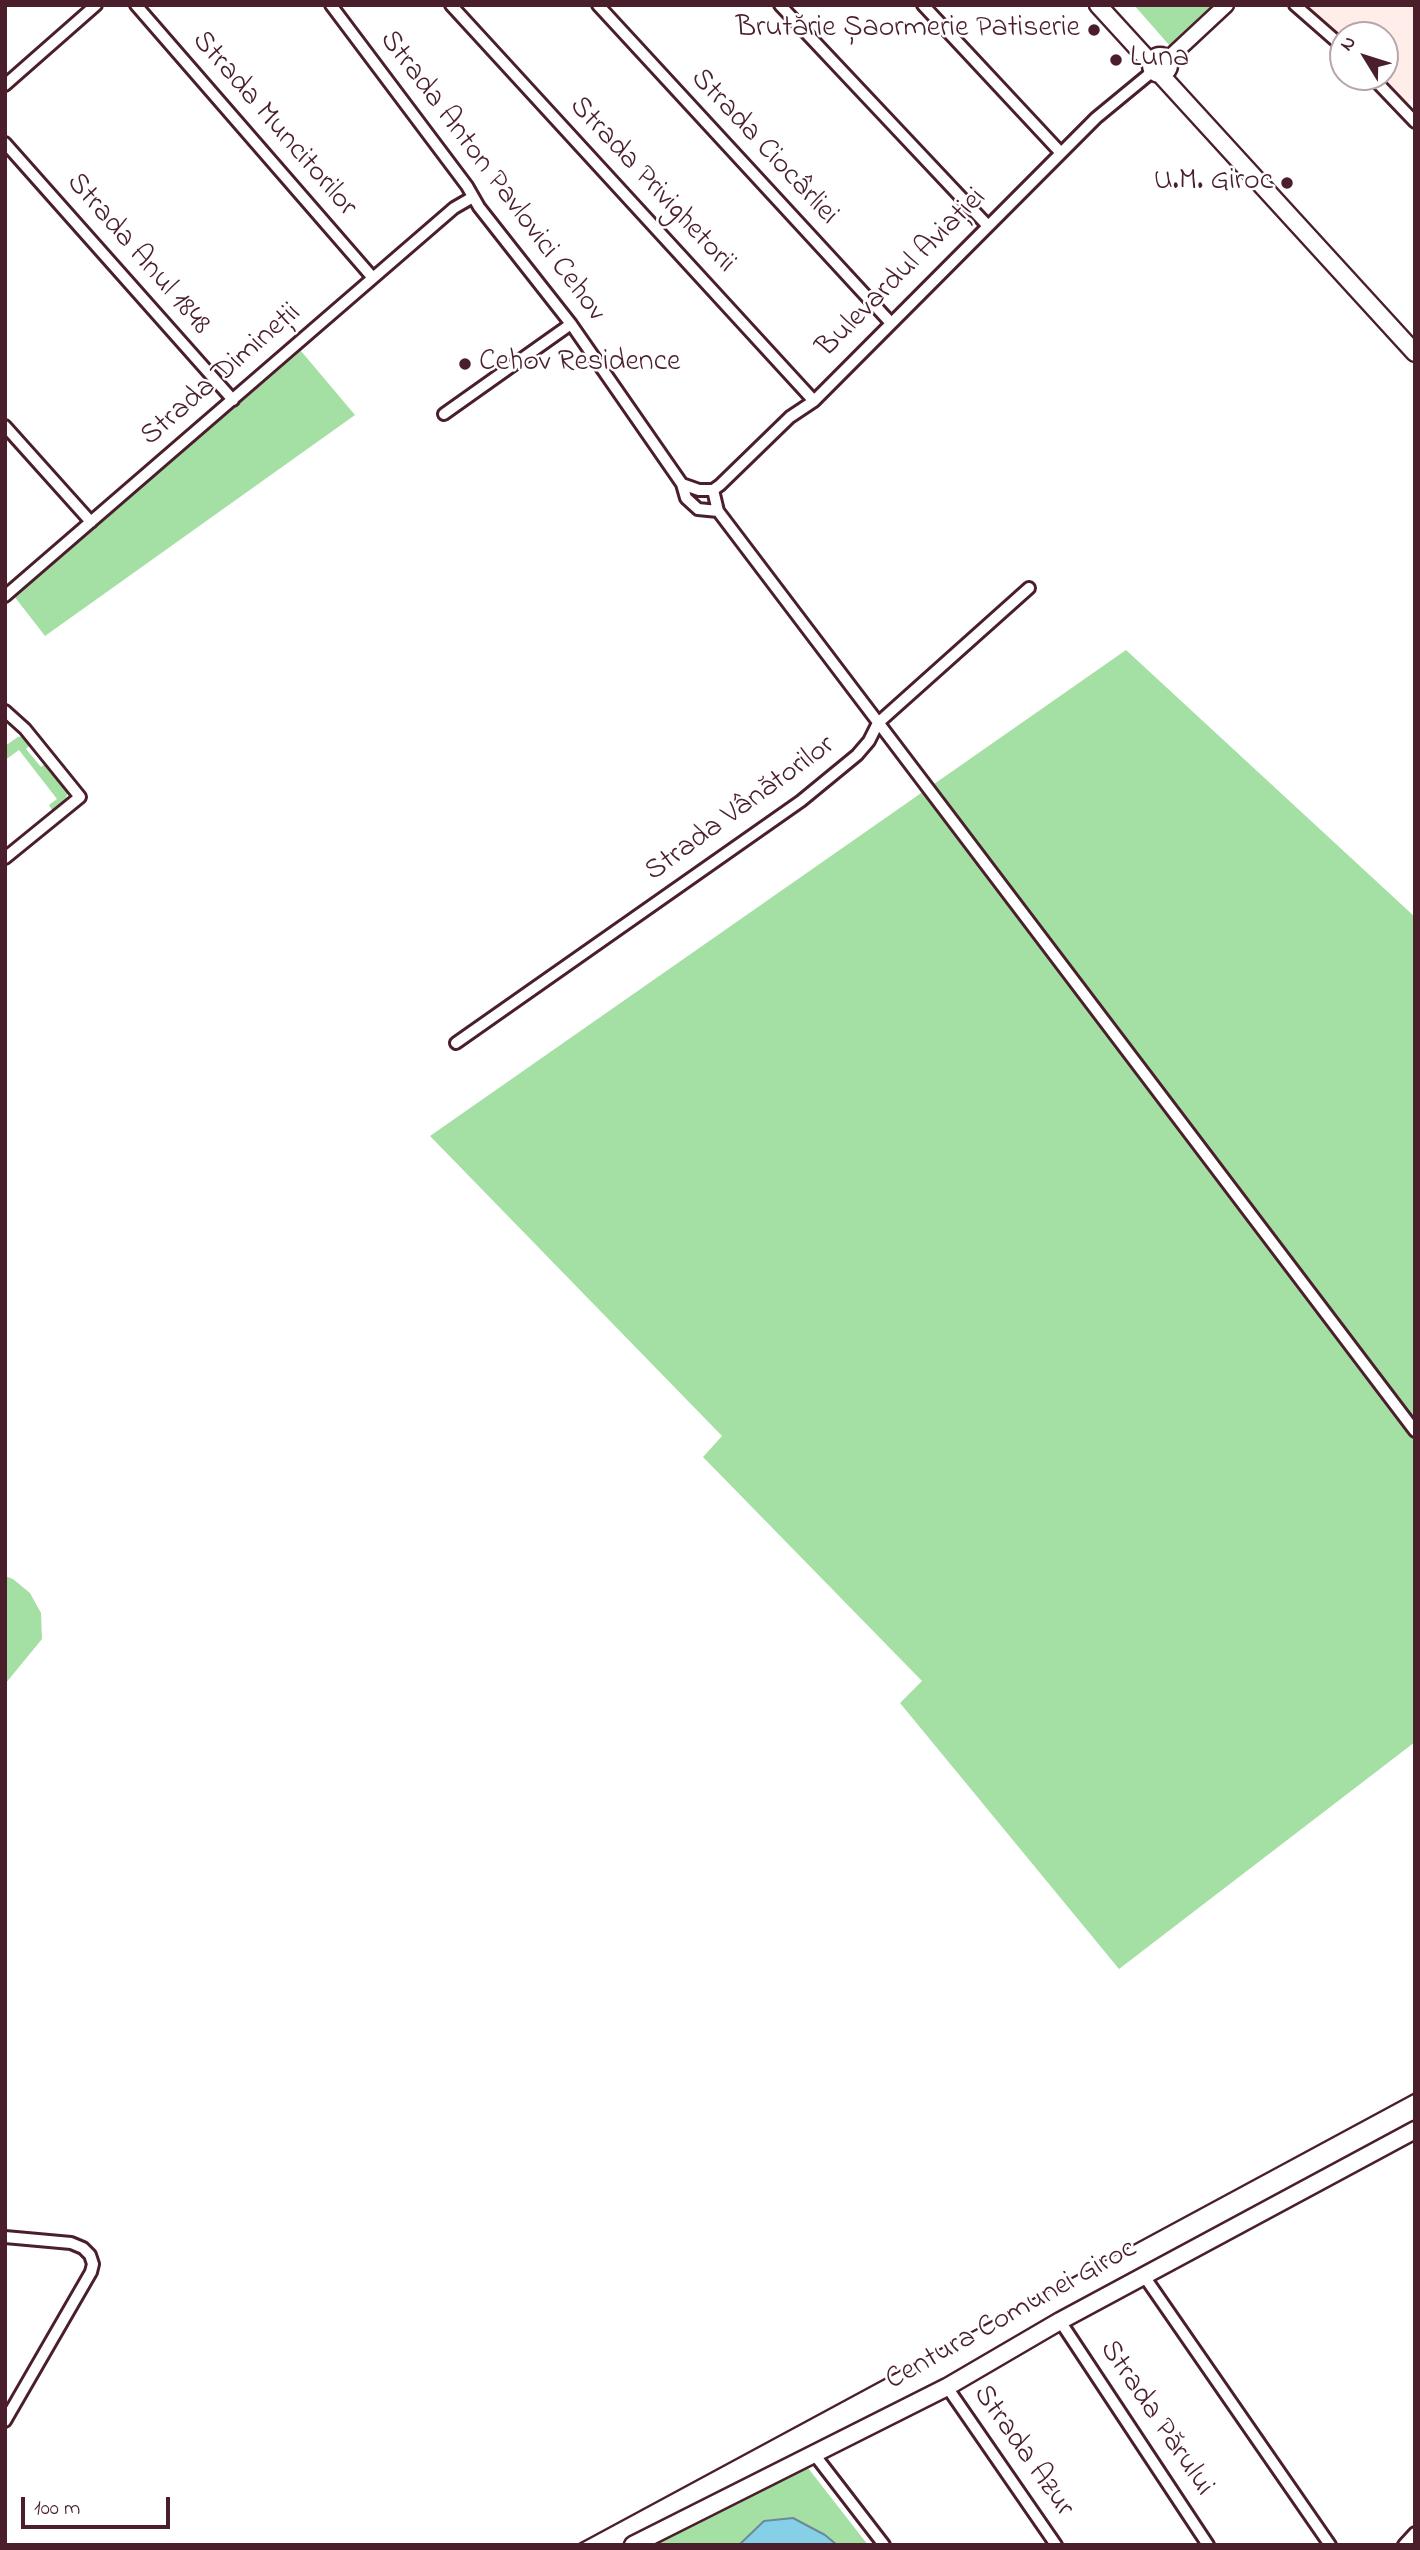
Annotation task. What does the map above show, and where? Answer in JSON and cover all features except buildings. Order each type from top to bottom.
[{"type":"main road","points":[[1098,5],[1159,66],[1415,339]]},
{"type":"main road","points":[[1111,5],[1159,66],[1415,354]]},
{"type":"main road","name":"Centura Comunei Giroc","points":[[633,2545],[947,2387],[1060,2321],[1415,2130]]},
{"type":"street","points":[[5,85],[96,5]]},
{"type":"street","name":"Strada Muncitorilor","points":[[136,5],[373,278]]},
{"type":"street","name":"Strada Anton Pavlovici Cehov","points":[[331,5],[571,324],[640,420],[682,484],[686,498],[698,509],[718,512]]},
{"type":"street","name":"Strada Privighetorii","points":[[451,5],[814,401]]},
{"type":"street","name":"Strada Ciocârliei","points":[[598,5],[891,323]]},
{"type":"street","points":[[780,5],[988,226]]},
{"type":"street","points":[[923,5],[1061,153]]},
{"type":"street","name":"Bulevardul Aviației","points":[[713,490],[790,418],[814,401],[1097,118],[1226,5]]},
{"type":"street","points":[[1295,5],[1329,35]]},
{"type":"street","points":[[1386,91],[1415,122]]},
{"type":"street","points":[[1405,111],[1415,103]]},
{"type":"street","name":"Strada Anul 1848","points":[[5,143],[233,400]]},
{"type":"street","name":"Strada Dimineții","points":[[5,596],[454,208],[474,197]]},
{"type":"street","points":[[444,414],[571,324]]},
{"type":"street","points":[[5,426],[91,522]]},
{"type":"street","points":[[682,484],[699,490],[713,490],[718,512],[1415,1431]]},
{"type":"street","name":"Strada Vânătorilor","points":[[457,1043],[801,801],[858,755],[878,723],[1029,587]]},
{"type":"street","points":[[5,711],[25,729],[80,797],[5,858]]},
{"type":"street","points":[[5,2237],[71,2243],[83,2248],[93,2263],[91,2272],[5,2421]]},
{"type":"street","points":[[1144,2276],[1330,2545]]},
{"type":"street","name":"Strada Părului","points":[[1060,2321],[1208,2545]]},
{"type":"street","name":"Strada Azur","points":[[947,2387],[1056,2545]]},
{"type":"street","points":[[814,2454],[884,2545]]},
{"type":"street","points":[[1404,2545],[1415,2533]]},
{"type":"shaded area","points":[[1304,5],[1415,5],[1415,97],[1407,104],[1395,91],[1399,91],[1399,21],[1329,21],[1329,26]]},
{"type":"green space","points":[[1134,5],[1216,5],[1170,46]]},
{"type":"green space","points":[[301,351],[355,415],[45,636],[14,596]]},
{"type":"green space","points":[[1126,650],[1415,917],[1415,1742],[1119,1969],[900,1703],[922,1681],[703,1457],[722,1436],[430,1136]]},
{"type":"green space","points":[[23,736],[33,742],[26,749],[41,767],[46,763],[68,792],[66,798],[52,810],[49,805],[57,799],[19,750],[5,760],[5,746]]},
{"type":"green space","points":[[5,1576],[30,1593],[41,1613],[42,1639],[5,1684]]},
{"type":"green space","points":[[801,2459],[868,2545],[648,2545]]},
{"type":"water","points":[[793,2518],[825,2535],[837,2545],[739,2545],[764,2521]]},
{"type":"railway","points":[[577,2545],[1415,2093]]},
{"type":"place","name":"Brutărie Șaormerie Patiserie","points":[[1094,30]]},
{"type":"place","name":"Luna","points":[[1116,60]]},
{"type":"place","name":"U.M. Giroc","points":[[1287,183]]},
{"type":"place","name":"Cehov Residence","points":[[465,364]]}]
